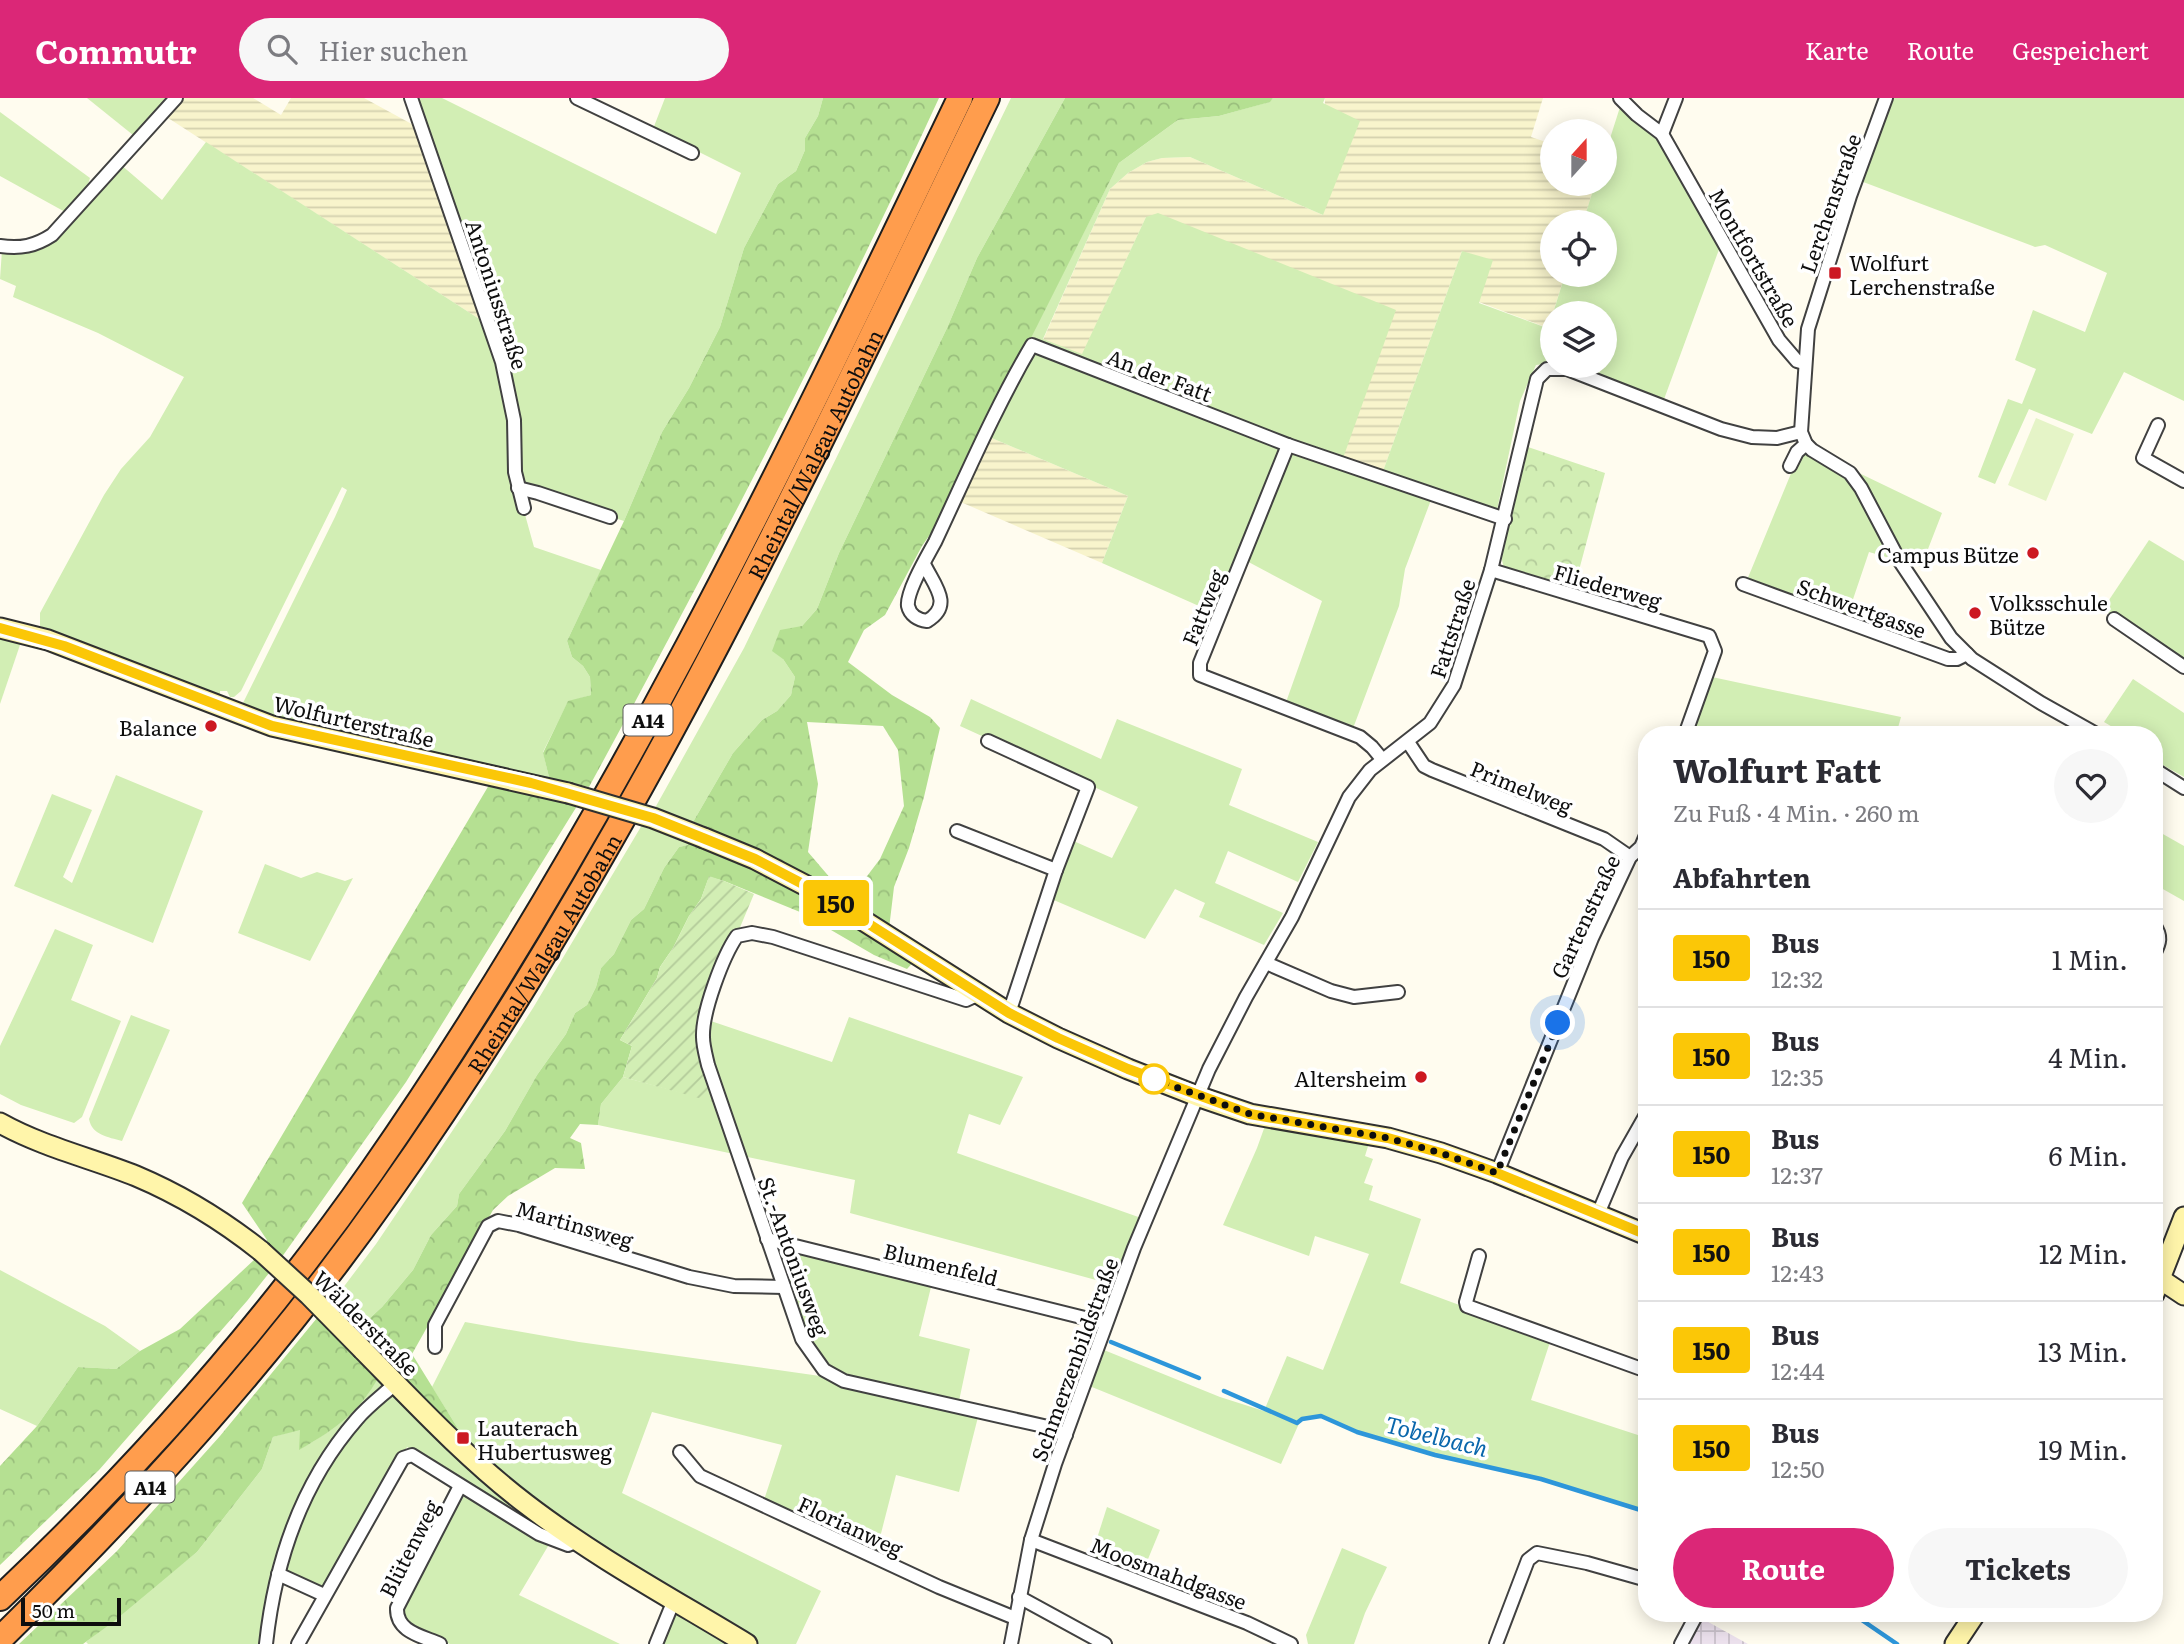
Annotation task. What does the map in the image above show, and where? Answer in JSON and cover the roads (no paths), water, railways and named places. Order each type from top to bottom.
[{"type":"highway","name":"Rheintal/Walgau Autobahn","points":[[0,1598],[62,1540],[174,1419],[271,1304],[371,1172],[483,1002],[591,825],[719,589],[849,330],[960,98]]},
{"type":"highway","name":"Rheintal/Walgau Autobahn","points":[[0,1639],[93,1548],[190,1443],[289,1325],[388,1193],[510,1011],[621,822],[739,601],[988,98]]},
{"type":"street","points":[[0,246],[30,246],[52,235],[176,98]]},
{"type":"street","name":"Antoniusstraße","points":[[411,98],[502,362],[514,420],[515,472],[524,508]]},
{"type":"street","points":[[577,98],[692,153]]},
{"type":"street","points":[[1662,134],[1676,98]]},
{"type":"street","name":"Lerchenstraße","points":[[1804,363],[1808,329],[1819,293],[1886,98]]},
{"type":"street","name":"Montfortstraße","points":[[1623,99],[1637,115],[1662,134],[1779,340],[1797,361],[1804,363]]},
{"type":"street","name":"An der Fatt","points":[[924,564],[1008,385],[1032,345],[1288,445],[1505,519]]},
{"type":"street","points":[[1790,466],[1803,438],[1804,363]]},
{"type":"street","name":"Fattstraße","points":[[1197,1096],[1230,1026],[1312,878],[1349,797],[1362,778],[1382,759],[1430,723],[1448,696],[1491,570],[1537,379],[1547,369],[1567,369],[1721,429],[1752,438],[1803,438]]},
{"type":"street","points":[[2158,425],[2143,458],[2184,481]]},
{"type":"street","points":[[1803,438],[1850,473],[1861,488],[1899,561],[1951,638],[1967,653],[2041,704],[2081,726]]},
{"type":"street","name":"Fattweg","points":[[1288,445],[1199,663],[1200,674],[1360,737],[1382,759]]},
{"type":"street","points":[[518,488],[610,517]]},
{"type":"street","name":"Fliederweg","points":[[1491,570],[1702,633],[1712,641],[1715,651],[1688,726]]},
{"type":"street","name":"Schwertgasse","points":[[1743,584],[1948,659],[1957,659],[1967,653]]},
{"type":"street","points":[[2114,619],[2184,667]]},
{"type":"street","name":"Wolfurterstraße","points":[[0,628],[64,646],[272,726],[568,793],[653,818],[755,859],[820,893],[1009,1013],[1058,1038],[1197,1096],[1250,1114],[1388,1138],[1441,1153],[1638,1231]]},
{"type":"street","points":[[988,741],[1088,788],[1056,870],[1009,1013]]},
{"type":"street","name":"Primelweg","points":[[1408,742],[1424,766],[1604,839],[1630,857]]},
{"type":"street","points":[[2163,775],[2184,788]]},
{"type":"street","points":[[957,831],[1056,870]]},
{"type":"street","name":"Gartenstraße","points":[[1497,1173],[1592,938],[1630,857],[1638,850]]},
{"type":"street","name":"St.-Antoniusweg","points":[[979,994],[966,1000],[773,937],[752,933],[737,936],[727,950],[705,1017],[703,1037],[708,1065],[807,1349],[824,1370],[833,1376],[883,1390],[1048,1427],[1066,1435]]},
{"type":"street","points":[[1266,963],[1331,991],[1354,997],[1398,992]]},
{"type":"street","name":"Schmerzenbildstraße","points":[[1011,1644],[1031,1540],[1066,1435],[1151,1203],[1197,1096]]},
{"type":"street","name":"Wälderstraße","points":[[0,1123],[35,1140],[136,1177],[214,1216],[261,1251],[300,1286],[456,1443],[525,1503],[578,1541],[747,1644]]},
{"type":"street","points":[[1598,1214],[1622,1157],[1638,1129]]},
{"type":"street","points":[[2163,1271],[2184,1217]]},
{"type":"street","name":"Martinsweg","points":[[435,1347],[435,1325],[488,1226],[498,1221],[519,1224],[689,1278],[734,1286],[784,1287]]},
{"type":"street","name":"Blumenfeld","points":[[767,1239],[1105,1323]]},
{"type":"street","points":[[1479,1256],[1467,1306],[1638,1368]]},
{"type":"street","points":[[2163,1289],[2184,1294]]},
{"type":"street","points":[[266,1644],[278,1574],[288,1536],[302,1502],[319,1471],[358,1418],[396,1383]]},
{"type":"street","name":"Florianweg","points":[[680,1452],[700,1476],[939,1587],[1015,1618]]},
{"type":"street","points":[[298,1644],[403,1458],[412,1455],[547,1538],[568,1545],[578,1541]]},
{"type":"street","name":"Blütenweg","points":[[440,1644],[403,1628],[397,1618],[397,1608],[460,1486]]},
{"type":"street","name":"Moosmahdgasse","points":[[1031,1540],[1247,1623],[1291,1644]]},
{"type":"street","points":[[1496,1644],[1528,1560],[1537,1553],[1638,1577]]},
{"type":"street","points":[[278,1574],[324,1595]]},
{"type":"street","points":[[1019,1597],[1105,1644]]},
{"type":"street","points":[[656,1644],[674,1600]]},
{"type":"street","points":[[1681,1644],[1693,1622]]},
{"type":"street","points":[[1955,1644],[1970,1622]]},
{"type":"waterway","points":[[1111,1342],[1199,1378]]},
{"type":"waterway","name":"Tobelbach","points":[[1224,1391],[1297,1423],[1302,1419],[1321,1416],[1357,1432],[1435,1455],[1541,1479],[1638,1509]]},
{"type":"waterway","points":[[1865,1622],[1897,1644]]},
{"type":"place","name":"Wolfurt Lerchenstraße","points":[[1835,273]]},
{"type":"place","name":"Campus Bütze","points":[[2033,553]]},
{"type":"place","name":"Volksschule Bütze","points":[[1975,613]]},
{"type":"place","name":"Balance","points":[[211,726]]},
{"type":"place","name":"Altersheim","points":[[1421,1077]]},
{"type":"place","name":"Lauterach Hubertusweg","points":[[463,1438]]}]
